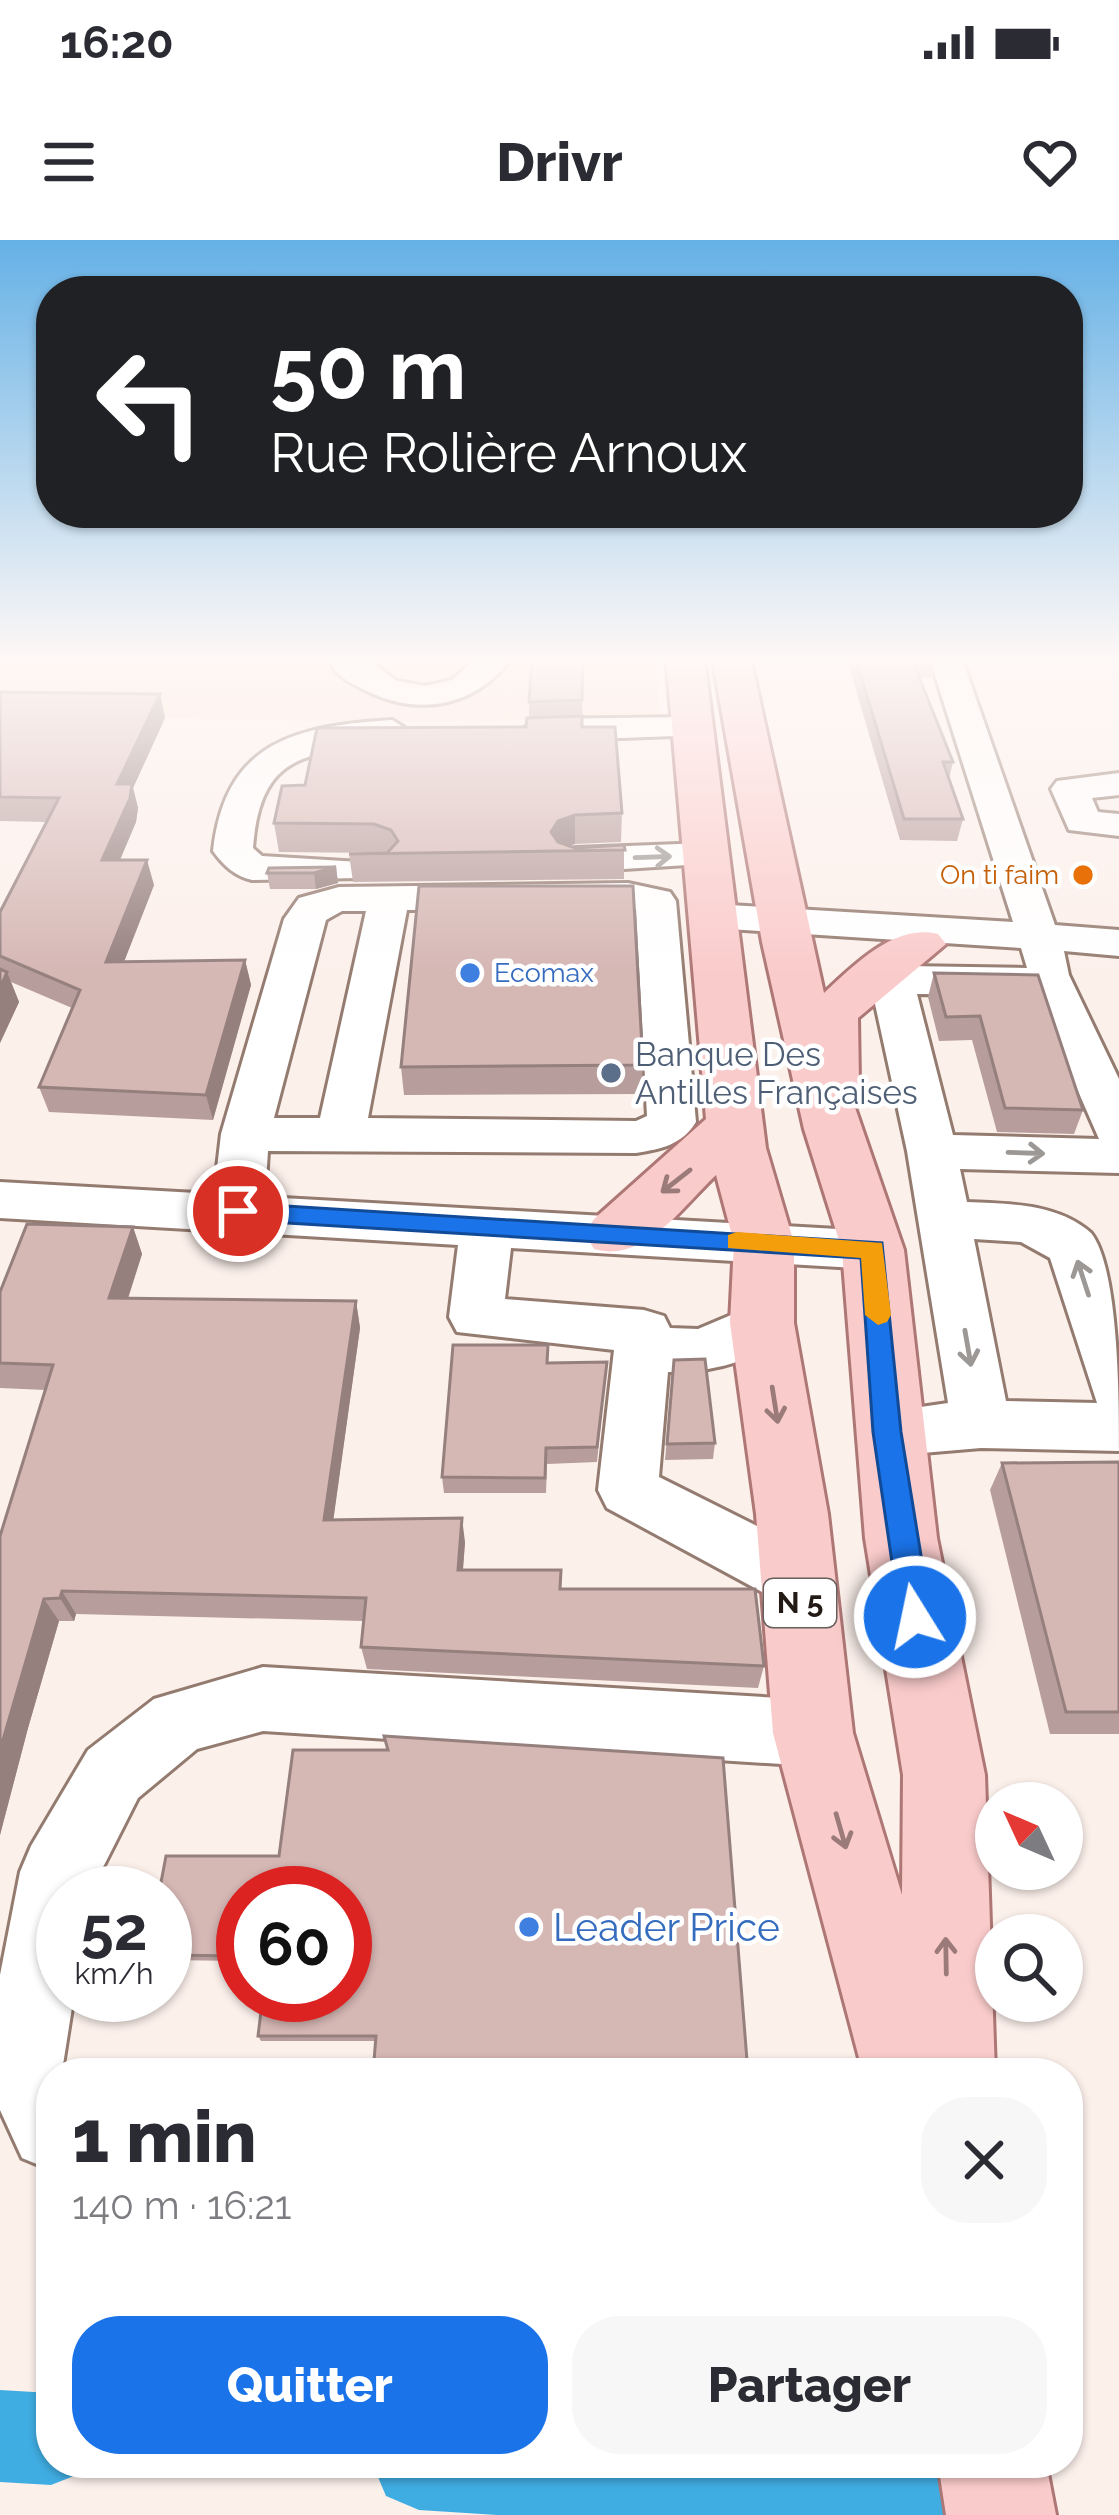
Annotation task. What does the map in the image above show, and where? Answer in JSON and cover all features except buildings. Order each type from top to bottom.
[{"type":"main road","name":"N 5","points":[[694,762],[704,855],[749,929],[832,1129],[873,1250],[887,1432],[944,1775],[947,2058]]},
{"type":"main road","name":"N 5","points":[[738,762],[749,929],[734,1125],[764,1243],[762,1324],[799,1584],[813,1733],[906,2058]]},
{"type":"main road","points":[[832,1129],[832,1014],[872,975],[921,944]]},
{"type":"main road","points":[[615,1234],[734,1125]]},
{"type":"main road","points":[[995,2478],[1001,2515]]},
{"type":"street","points":[[267,762],[256,769],[233,821],[233,851],[252,868],[333,871],[704,855]]},
{"type":"street","points":[[981,762],[1048,960],[1119,1131]]},
{"type":"street","points":[[1119,784],[1070,789],[1083,822],[1119,825]]},
{"type":"street","points":[[238,1211],[245,1134],[309,912],[339,899],[628,896],[651,898],[658,905],[672,1122],[665,1129],[636,1137],[245,1134]]},
{"type":"street","points":[[341,1134],[389,898]]},
{"type":"street","points":[[749,929],[909,924],[975,935],[1048,960]]},
{"type":"street","points":[[749,929],[921,944],[975,935]]},
{"type":"street","points":[[981,1424],[932,1150],[894,990],[908,980],[1048,960],[1119,943]]},
{"type":"street","points":[[417,1222],[421,1136]]},
{"type":"street","points":[[932,1150],[1119,1156]]},
{"type":"street","points":[[0,1200],[873,1250]]},
{"type":"street","points":[[945,1219],[1031,1224],[1073,1247],[1119,1390]]},
{"type":"street","points":[[488,1226],[476,1317],[644,1331],[628,1490],[789,1573],[799,1584]]},
{"type":"street","points":[[643,1349],[704,1351],[762,1324]]},
{"type":"street","points":[[887,1432],[981,1424],[1119,1426]]},
{"type":"street","points":[[36,2097],[22,2068],[57,1872],[113,1774],[178,1722],[263,1699],[813,1733]]},
{"type":"waterway","points":[[0,2436],[36,2438]]},
{"type":"waterway","points":[[650,2478],[927,2496]]},
{"type":"slow traffic","points":[[737,1241],[873,1250],[878,1315]]},
{"type":"place","name":"On ti faim","points":[[1083,875]]},
{"type":"place","name":"Ecomax","points":[[470,973]]},
{"type":"place","name":"Banque Des Antilles Françaises","points":[[611,1073]]},
{"type":"place","name":"Leader Price","points":[[529,1927]]},
{"type":"route","points":[[238,1211],[873,1250],[887,1432],[915,1617]]}]
